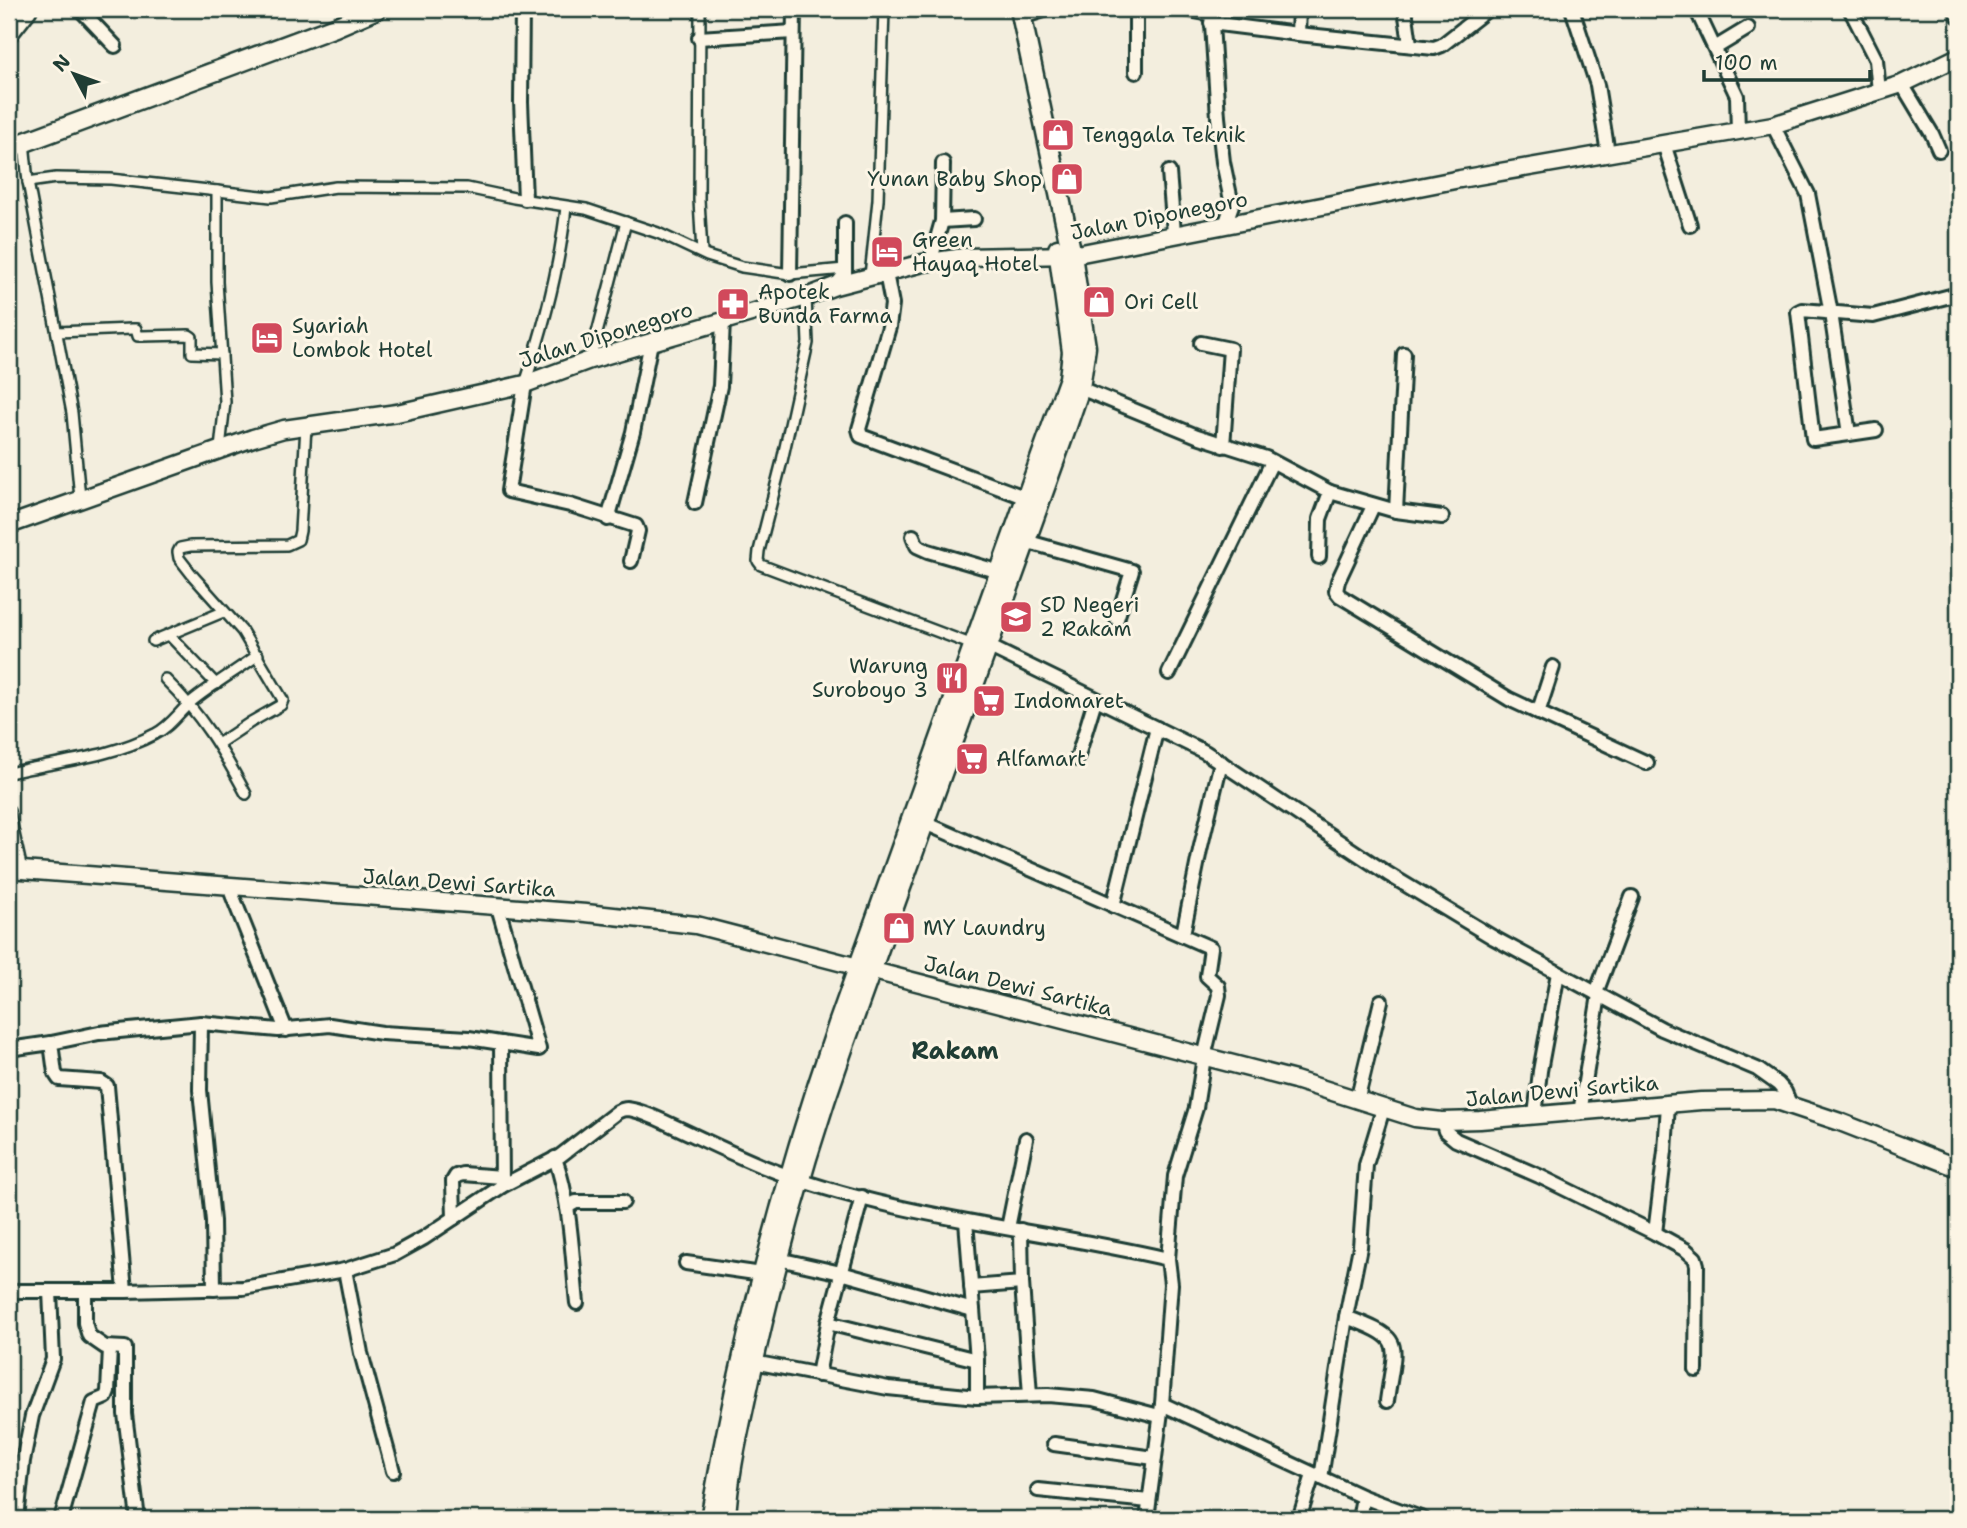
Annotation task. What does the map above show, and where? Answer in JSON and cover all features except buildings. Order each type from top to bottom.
[{"type":"main road","points":[[9,32],[27,9]]},
{"type":"main road","points":[[16,145],[377,9]]},
{"type":"main road","points":[[726,1519],[727,1464],[741,1358],[795,1178],[830,1084],[865,969],[924,813],[981,645],[1000,572],[1080,388],[1086,347],[1018,12]]},
{"type":"main road","points":[[981,645],[1025,541],[1033,500],[1072,366],[1066,255]]},
{"type":"main road","points":[[710,1519],[753,1362],[769,1264]]},
{"type":"street","points":[[80,9],[115,46]]},
{"type":"street","points":[[522,9],[521,102],[525,199]]},
{"type":"street","points":[[700,9],[699,200],[702,253]]},
{"type":"street","points":[[790,274],[794,9]]},
{"type":"street","points":[[870,276],[878,200],[884,9]]},
{"type":"street","points":[[1018,12],[1048,9]]},
{"type":"street","points":[[1136,9],[1136,72]]},
{"type":"street","points":[[1184,9],[1298,34],[1437,48],[1481,11]]},
{"type":"street","points":[[1298,34],[1299,9]]},
{"type":"street","points":[[1405,9],[1410,44]]},
{"type":"street","points":[[1572,9],[1597,85],[1608,153]]},
{"type":"street","points":[[1696,9],[1737,96],[1738,131]]},
{"type":"street","points":[[1850,9],[1876,60],[1879,92]]},
{"type":"street","points":[[1955,9],[1958,16]]},
{"type":"street","points":[[1211,15],[1218,117],[1231,205],[1225,225]]},
{"type":"street","points":[[1715,48],[1748,28]]},
{"type":"street","points":[[699,38],[793,32]]},
{"type":"street","name":"Jalan Diponegoro","points":[[9,525],[220,449],[284,429],[397,413],[525,384],[590,360],[806,298],[870,276],[964,257],[1066,255],[1460,178],[1773,125],[1902,84],[1958,57]]},
{"type":"street","points":[[1902,84],[1939,150]]},
{"type":"street","points":[[1773,125],[1808,194],[1831,313],[1849,434]]},
{"type":"street","points":[[1664,144],[1690,226]]},
{"type":"street","points":[[16,145],[28,183],[72,413],[80,498]]},
{"type":"street","points":[[930,262],[942,221],[943,163]]},
{"type":"street","points":[[1169,172],[1174,233]]},
{"type":"street","points":[[28,183],[83,177],[150,182],[271,197],[336,187],[467,188],[586,209],[742,267],[790,274],[845,269]]},
{"type":"street","points":[[217,191],[217,282],[225,402],[220,449]]},
{"type":"street","points":[[566,207],[564,231],[545,324],[525,384],[508,491],[570,505],[638,528],[631,561]]},
{"type":"street","points":[[942,221],[974,219]]},
{"type":"street","points":[[590,360],[626,222]]},
{"type":"street","points":[[835,286],[845,274],[845,223]]},
{"type":"street","points":[[887,273],[892,304],[886,342],[859,429],[862,436],[1033,500]]},
{"type":"street","points":[[1876,430],[1815,439],[1811,437],[1798,312],[1802,310],[1873,316],[1958,294]]},
{"type":"street","points":[[806,298],[808,343],[759,551],[758,562],[761,565],[981,645],[1197,747],[1388,874],[1494,938],[1675,1036],[1757,1069],[1786,1092],[1790,1104]]},
{"type":"street","points":[[695,503],[720,386],[723,321]]},
{"type":"street","points":[[57,332],[136,329],[142,337],[189,335],[192,337],[192,353],[222,354]]},
{"type":"street","points":[[608,519],[633,432],[651,342]]},
{"type":"street","points":[[1201,343],[1230,349],[1223,446]]},
{"type":"street","points":[[1396,511],[1404,354]]},
{"type":"street","points":[[1080,388],[1223,446],[1272,462],[1330,492],[1373,506],[1442,517]]},
{"type":"street","points":[[218,744],[283,703],[280,692],[258,655],[233,620],[184,566],[178,550],[190,546],[287,545],[295,542],[300,531],[306,426]]},
{"type":"street","points":[[1169,673],[1272,462]]},
{"type":"street","points":[[1319,556],[1320,519],[1330,492]]},
{"type":"street","points":[[1373,506],[1338,581],[1337,593],[1464,674],[1538,713],[1647,763]]},
{"type":"street","points":[[913,536],[917,545],[928,551],[1000,572]]},
{"type":"street","points":[[1025,541],[1132,571],[1117,620]]},
{"type":"street","points":[[153,642],[223,612]]},
{"type":"street","points":[[169,635],[216,684]]},
{"type":"street","points":[[9,773],[93,757],[131,745],[166,728],[190,703],[258,655]]},
{"type":"street","points":[[1538,713],[1553,667]]},
{"type":"street","points":[[165,679],[190,703],[218,744],[246,794]]},
{"type":"street","points":[[1077,759],[1096,700]]},
{"type":"street","points":[[1113,906],[1157,728]]},
{"type":"street","points":[[1182,934],[1221,762]]},
{"type":"street","points":[[9,811],[15,869]]},
{"type":"street","points":[[924,813],[1113,906],[1211,948],[1207,976],[1219,988],[1196,1108],[1175,1176],[1168,1259],[1171,1284],[1161,1410],[1147,1519]]},
{"type":"street","name":"Jalan Dewi Sartika","points":[[15,869],[642,918],[696,925],[1295,1080],[1415,1118],[1442,1121],[1580,1113],[1731,1099],[1774,1100],[1958,1168]]},
{"type":"street","points":[[229,887],[286,1030]]},
{"type":"street","points":[[1580,1113],[1597,994],[1632,897]]},
{"type":"street","points":[[9,1049],[99,1033],[201,1023],[286,1030],[330,1025],[382,1033],[469,1038],[538,1049],[498,907]]},
{"type":"street","points":[[1535,1116],[1542,1058],[1558,973]]},
{"type":"street","points":[[1357,1101],[1381,1001]]},
{"type":"street","points":[[201,1023],[200,1090],[213,1221],[214,1289]]},
{"type":"street","points":[[51,1043],[55,1073],[59,1079],[101,1082],[107,1086],[125,1291]]},
{"type":"street","points":[[501,1043],[502,1182]]},
{"type":"street","points":[[1655,1233],[1668,1104]]},
{"type":"street","points":[[9,1291],[243,1288],[345,1270],[395,1254],[454,1218],[502,1182],[555,1158],[617,1112],[627,1109],[658,1119],[740,1157],[795,1178],[862,1197],[966,1221],[1168,1259]]},
{"type":"street","points":[[1299,1519],[1317,1476],[1360,1247],[1366,1165],[1382,1109]]},
{"type":"street","points":[[1442,1121],[1445,1131],[1466,1145],[1539,1176],[1655,1233],[1695,1258],[1696,1370]]},
{"type":"street","points":[[1007,1228],[1026,1139]]},
{"type":"street","points":[[555,1158],[568,1207],[577,1303]]},
{"type":"street","points":[[454,1218],[453,1181],[456,1176],[463,1174],[502,1182]]},
{"type":"street","points":[[818,1375],[828,1323],[862,1197]]},
{"type":"street","points":[[568,1207],[576,1202],[623,1202]]},
{"type":"street","points":[[966,1221],[977,1360],[977,1397]]},
{"type":"street","points":[[1021,1230],[1030,1395]]},
{"type":"street","points":[[686,1263],[769,1264],[841,1273],[973,1310]]},
{"type":"street","points":[[345,1270],[361,1353],[393,1471]]},
{"type":"street","points":[[971,1287],[1022,1283]]},
{"type":"street","points":[[17,1519],[23,1461],[32,1416],[52,1359],[50,1291]]},
{"type":"street","points":[[85,1291],[85,1323],[89,1336],[105,1347],[125,1348],[126,1423],[138,1519]]},
{"type":"street","points":[[1346,1317],[1373,1327],[1392,1340],[1395,1348],[1387,1401]]},
{"type":"street","points":[[828,1323],[977,1360]]},
{"type":"street","points":[[61,1519],[94,1402],[108,1392],[110,1348]]},
{"type":"street","points":[[753,1362],[888,1388],[977,1397],[1030,1395],[1094,1399],[1161,1410],[1363,1497],[1423,1519]]},
{"type":"street","points":[[1054,1444],[1154,1458]]},
{"type":"street","points":[[1038,1490],[1149,1501]]},
{"type":"street","points":[[1359,1519],[1363,1497]]},
{"type":"place","name":"Tenggala Teknik","points":[[1058,135]]},
{"type":"place","name":"Yunan Baby Shop","points":[[1067,179]]},
{"type":"place","name":"Green Hayaq Hotel","points":[[887,252]]},
{"type":"place","name":"Ori Cell","points":[[1099,302]]},
{"type":"place","name":"Apotek Bunda Farma","points":[[733,304]]},
{"type":"place","name":"Syariah Lombok Hotel","points":[[267,338]]},
{"type":"place","name":"SD Negeri 2 Rakam","points":[[1016,617]]},
{"type":"place","name":"Warung Suroboyo 3","points":[[952,678]]},
{"type":"place","name":"Indomaret","points":[[989,701]]},
{"type":"place","name":"Alfamart","points":[[972,759]]},
{"type":"place","name":"MY Laundry","points":[[899,928]]},
{"type":"district","name":"Rakam","points":[[955,1051]]}]
